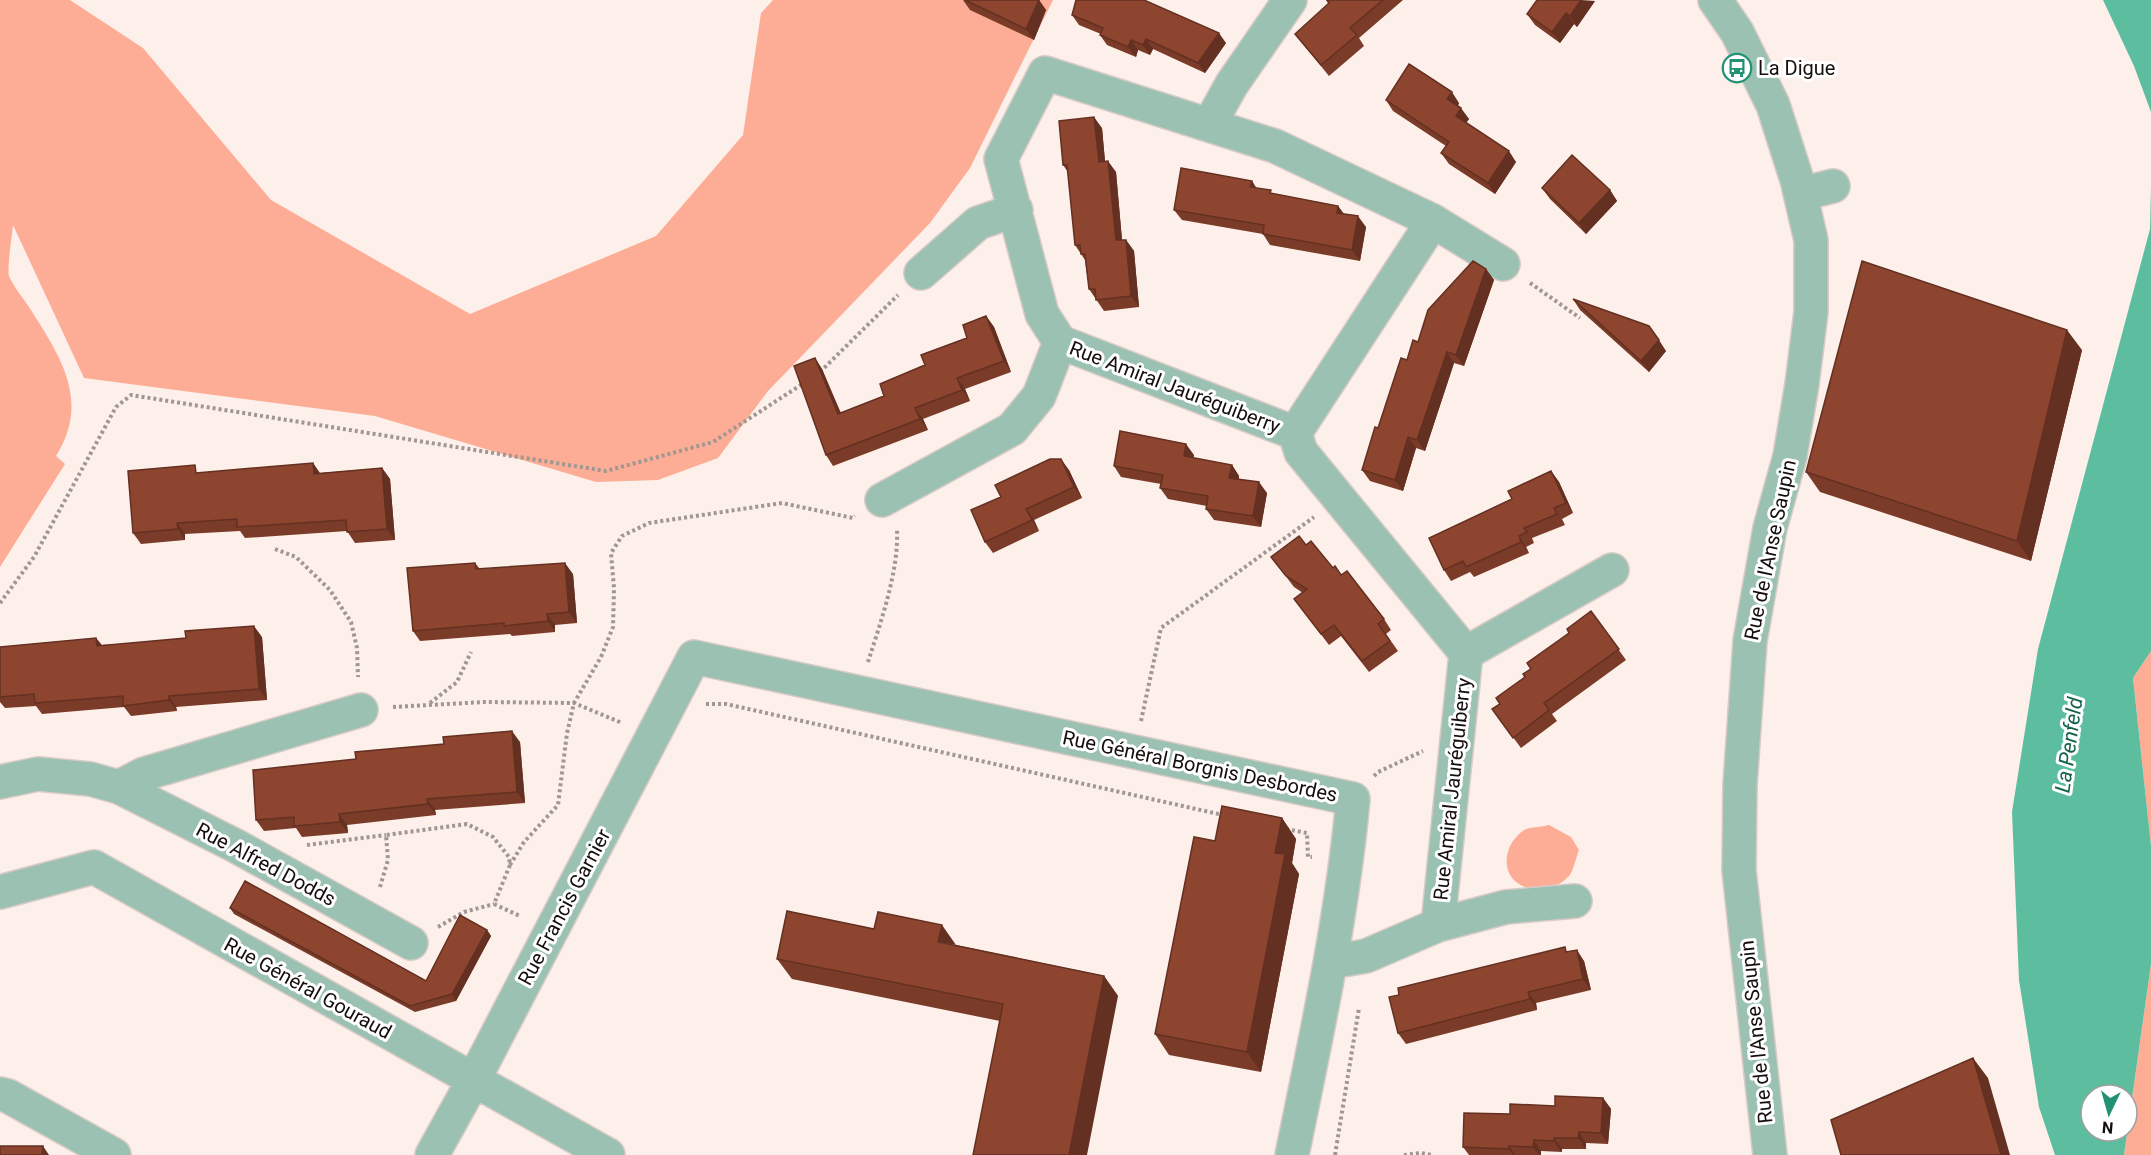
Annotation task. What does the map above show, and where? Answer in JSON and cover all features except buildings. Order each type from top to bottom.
[{"type":"street","points":[[1209,125],[1232,84],[1290,0]]},
{"type":"street","name":"Rue de l'Anse Saupin","points":[[1715,0],[1737,32],[1773,105],[1801,194],[1811,240],[1811,312],[1803,384],[1790,456],[1770,528],[1750,640],[1740,784],[1739,870],[1770,1155]]},
{"type":"street","points":[[1060,342],[1042,314],[1001,159],[1045,73],[1275,146],[1433,221],[1503,264]]},
{"type":"street","points":[[1801,194],[1833,186]]},
{"type":"street","points":[[921,273],[978,223],[1016,210]]},
{"type":"street","points":[[1295,433],[1433,221]]},
{"type":"street","name":"Rue Amiral Jauréguiberry","points":[[882,500],[1012,429],[1039,396],[1060,342],[1295,433],[1301,452],[1466,653],[1438,925]]},
{"type":"street","name":"Rue Amiral Jauréguiberry","points":[[1466,653],[1612,570]]},
{"type":"street","name":"Rue Général Borgnis Desbordes","points":[[694,657],[1353,799],[1347,862],[1331,962],[1292,1155]]},
{"type":"street","name":"Rue Francis Garnier","points":[[432,1155],[474,1081],[694,657]]},
{"type":"street","points":[[119,787],[144,774],[362,710]]},
{"type":"street","name":"Rue Alfred Dodds","points":[[0,782],[38,774],[90,779],[119,787],[411,943]]},
{"type":"street","name":"Rue Général Gouraud","points":[[0,892],[94,867],[608,1155]]},
{"type":"street","name":"Rue Amiral Jauréguiberry","points":[[1331,962],[1366,956],[1438,925],[1506,907],[1575,901]]},
{"type":"street","points":[[0,1094],[8,1096],[114,1155]]},
{"type":"path","points":[[1503,264],[1580,318]]},
{"type":"path","points":[[817,375],[921,273]]},
{"type":"path","points":[[0,603],[34,557],[116,407],[131,395],[606,471],[713,441],[808,381]]},
{"type":"path","points":[[1150,682],[1161,628],[1339,499]]},
{"type":"path","points":[[494,904],[510,865],[524,842],[558,804],[567,733],[574,703],[601,657],[613,627],[614,588],[611,553],[622,536],[649,523],[782,503],[853,518],[882,500]]},
{"type":"path","points":[[275,549],[296,557],[330,590],[351,622],[357,648],[357,674],[362,710],[429,704],[574,703],[601,715]]},
{"type":"path","points":[[881,622],[898,549]]},
{"type":"path","points":[[429,704],[457,682],[471,652]]},
{"type":"path","points":[[700,704],[726,704],[1227,815]]},
{"type":"path","points":[[1370,780],[1378,772],[1432,747]]},
{"type":"path","points":[[280,871],[295,847],[467,824],[493,837],[509,857],[510,865]]},
{"type":"path","points":[[1284,828],[1307,833],[1308,857],[1347,862]]},
{"type":"path","points":[[364,917],[384,876],[388,860],[386,835]]},
{"type":"path","points":[[411,943],[464,912],[494,904],[552,931]]},
{"type":"path","points":[[1335,1155],[1366,956]]},
{"type":"path","points":[[1404,1155],[1420,1153],[1433,1155]]},
{"type":"shaded area","points":[[0,0],[70,0],[143,48],[271,200],[470,314],[656,236],[743,135],[761,13],[773,0],[1053,0],[970,168],[930,223],[768,391],[718,458],[658,480],[596,482],[375,416],[84,378],[13,225],[9,276],[60,361],[71,397],[71,416],[66,436],[56,456],[65,464],[0,567]]},
{"type":"shaded area","points":[[2151,651],[2151,846],[2133,678]]},
{"type":"shaded area","points":[[1549,825],[1571,837],[1579,850],[1572,870],[1569,876],[1559,884],[1547,888],[1535,889],[1524,886],[1515,881],[1509,872],[1507,860],[1510,846],[1526,829]]},
{"type":"shaded area","points":[[2151,964],[2151,1155],[2124,1155],[2126,1143],[2139,1143],[2139,1083],[2134,1083]]},
{"type":"water","points":[[2103,0],[2151,0],[2151,112],[2134,66]]},
{"type":"water","name":"La Penfeld","points":[[2151,187],[2151,651],[2133,678],[2151,846],[2151,964],[2134,1083],[2079,1083],[2079,1143],[2126,1143],[2124,1155],[2055,1155],[2039,1107],[2019,980],[2012,812],[2038,649],[2150,229]]},
{"type":"place","name":"La Digue","points":[[1737,68]]}]
